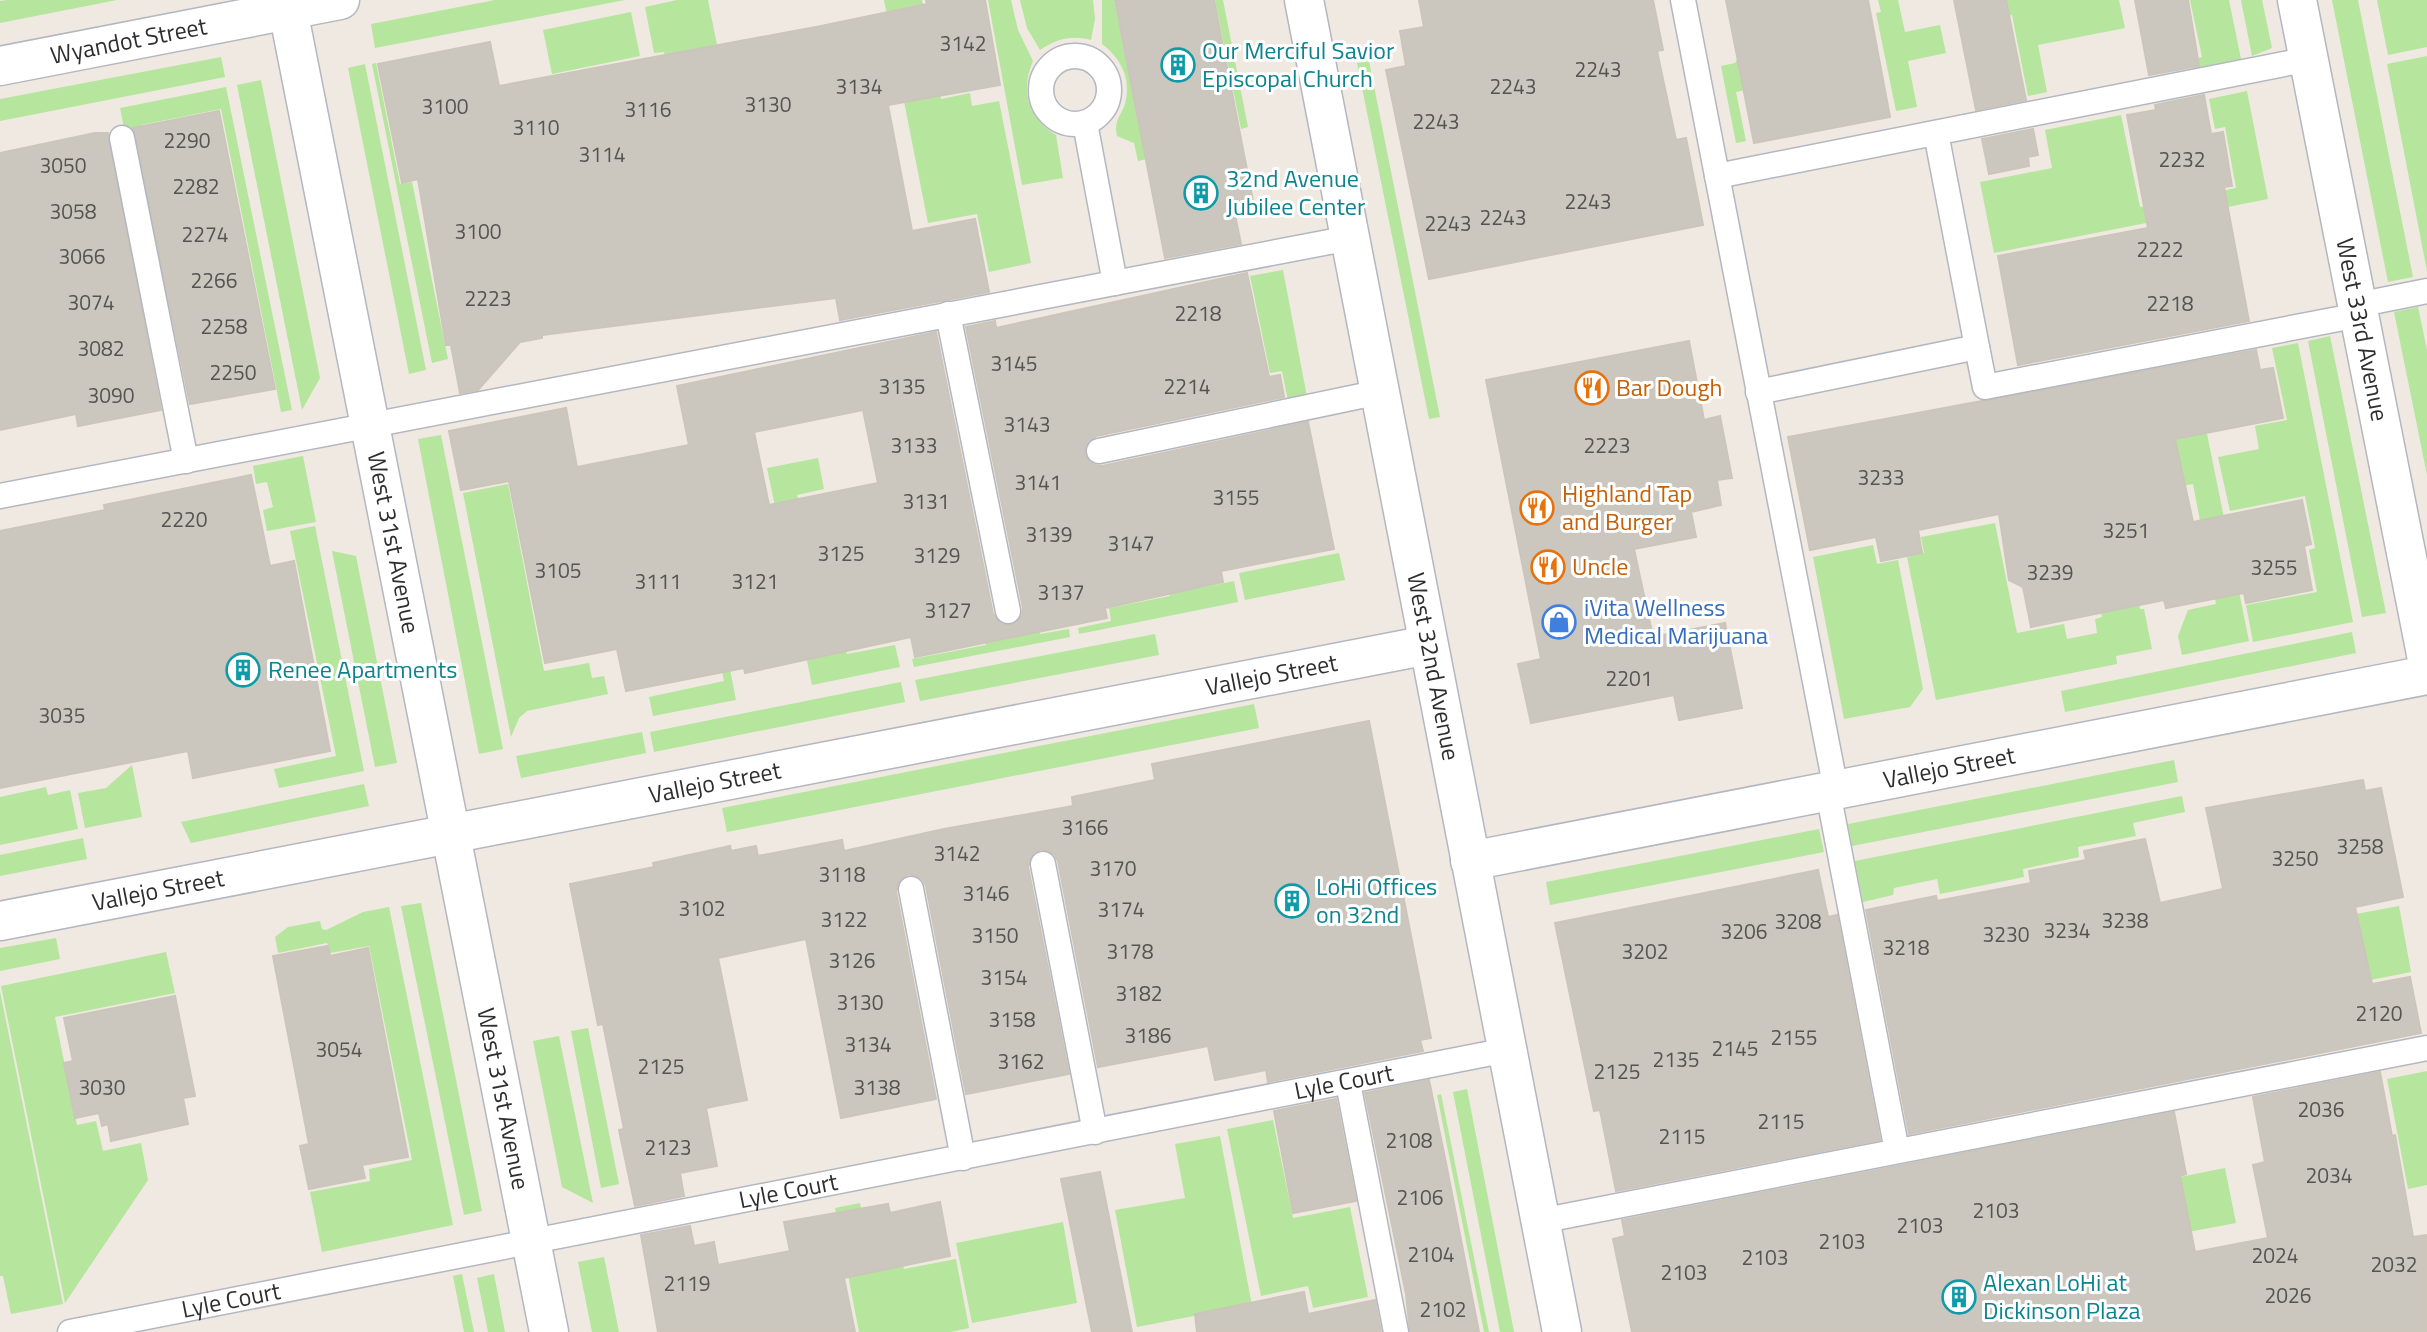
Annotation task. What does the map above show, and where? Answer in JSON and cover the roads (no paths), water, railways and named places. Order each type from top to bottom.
[{"type":"street","name":"Wyandot Street","points":[[0,66],[287,5],[340,0]]},
{"type":"street","name":"West 32nd Avenue","points":[[1304,0],[1562,1332]]},
{"type":"street","name":"West 33rd Avenue","points":[[2297,0],[2427,659]]},
{"type":"street","name":"West 31st Avenue","points":[[287,5],[549,1332]]},
{"type":"street","name":"Vallejo Street","points":[[0,921],[1428,645]]},
{"type":"street","name":"Vallejo Street","points":[[1471,861],[2427,675]]},
{"type":"lane","points":[[1683,0],[1897,1151]]},
{"type":"lane","points":[[1717,176],[2309,60]]},
{"type":"lane","points":[[1085,123],[1115,283]]},
{"type":"lane","points":[[1936,133],[1985,387],[2358,310],[2427,291]]},
{"type":"lane","points":[[122,138],[186,461]]},
{"type":"lane","points":[[0,496],[1350,237]]},
{"type":"lane","points":[[948,314],[1008,611]]},
{"type":"lane","points":[[1758,392],[1977,347]]},
{"type":"lane","points":[[1099,452],[1380,392]]},
{"type":"lane","points":[[1043,864],[1095,1132]]},
{"type":"lane","points":[[911,889],[962,1158]]},
{"type":"lane","points":[[1540,1221],[2427,1048]]},
{"type":"lane","name":"Lyle Court","points":[[70,1332],[1507,1050]]},
{"type":"lane","points":[[1349,1083],[1396,1332]]},
{"type":"place","name":"Our Merciful Savior Episcopal Church","points":[[1178,65]]},
{"type":"place","name":"32nd Avenue Jubilee Center","points":[[1201,193]]},
{"type":"place","name":"Bar Dough","points":[[1592,388]]},
{"type":"place","name":"Highland Tap and Burger","points":[[1537,508]]},
{"type":"place","name":"Uncle","points":[[1548,567]]},
{"type":"place","name":"iVita Wellness Medical Marijuana","points":[[1559,622]]},
{"type":"place","name":"Renee Apartments","points":[[243,670]]},
{"type":"place","name":"LoHi Offices on 32nd","points":[[1292,901]]},
{"type":"place","name":"Alexan LoHi at Dickinson Plaza","points":[[1959,1297]]}]
